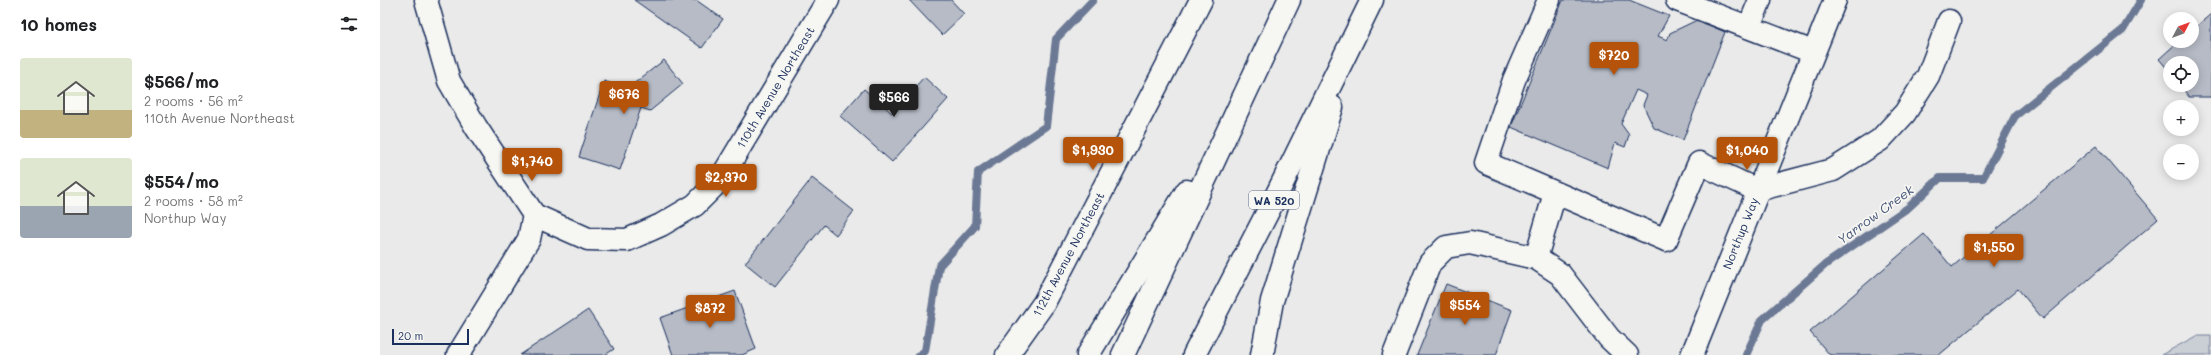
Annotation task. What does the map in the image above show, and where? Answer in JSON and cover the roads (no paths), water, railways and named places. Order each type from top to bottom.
[{"type":"main road","points":[[426,0],[449,81],[476,127],[534,215],[529,239],[458,355]]},
{"type":"main road","name":"110th Avenue Northeast","points":[[534,215],[588,239],[627,240],[661,225],[695,205],[720,180],[828,0]]},
{"type":"main road","name":"112th Avenue Northeast","points":[[1007,355],[1044,303],[1201,0]]},
{"type":"main road","points":[[1123,355],[1252,82],[1289,0]]},
{"type":"main road","name":"WA 520","points":[[1194,355],[1352,43],[1372,0]]},
{"type":"main road","points":[[1549,0],[1514,80],[1486,163],[1666,240],[1699,163],[1758,190],[1833,170],[1880,140],[1905,113],[1928,76],[1949,21]]},
{"type":"main road","points":[[1677,0],[1813,52]]},
{"type":"main road","points":[[1749,27],[1760,0]]},
{"type":"main road","name":"Northup Way","points":[[1692,355],[1835,0]]},
{"type":"main road","points":[[1262,355],[1272,301],[1352,43]]},
{"type":"main road","points":[[1088,355],[1252,82]]},
{"type":"main road","points":[[1536,258],[1555,193]]},
{"type":"main road","points":[[1394,355],[1430,263],[1446,247],[1470,243],[1536,258],[1560,274],[1609,338],[1626,355]]},
{"type":"waterway","points":[[919,355],[925,351],[939,266],[975,226],[978,172],[1046,126],[1056,39],[1093,0]]},
{"type":"waterway","name":"Yarrow Creek","points":[[1746,355],[1762,320],[1826,264],[1909,207],[1940,178],[1983,178],[2015,116],[2123,30],[2141,0]]}]
